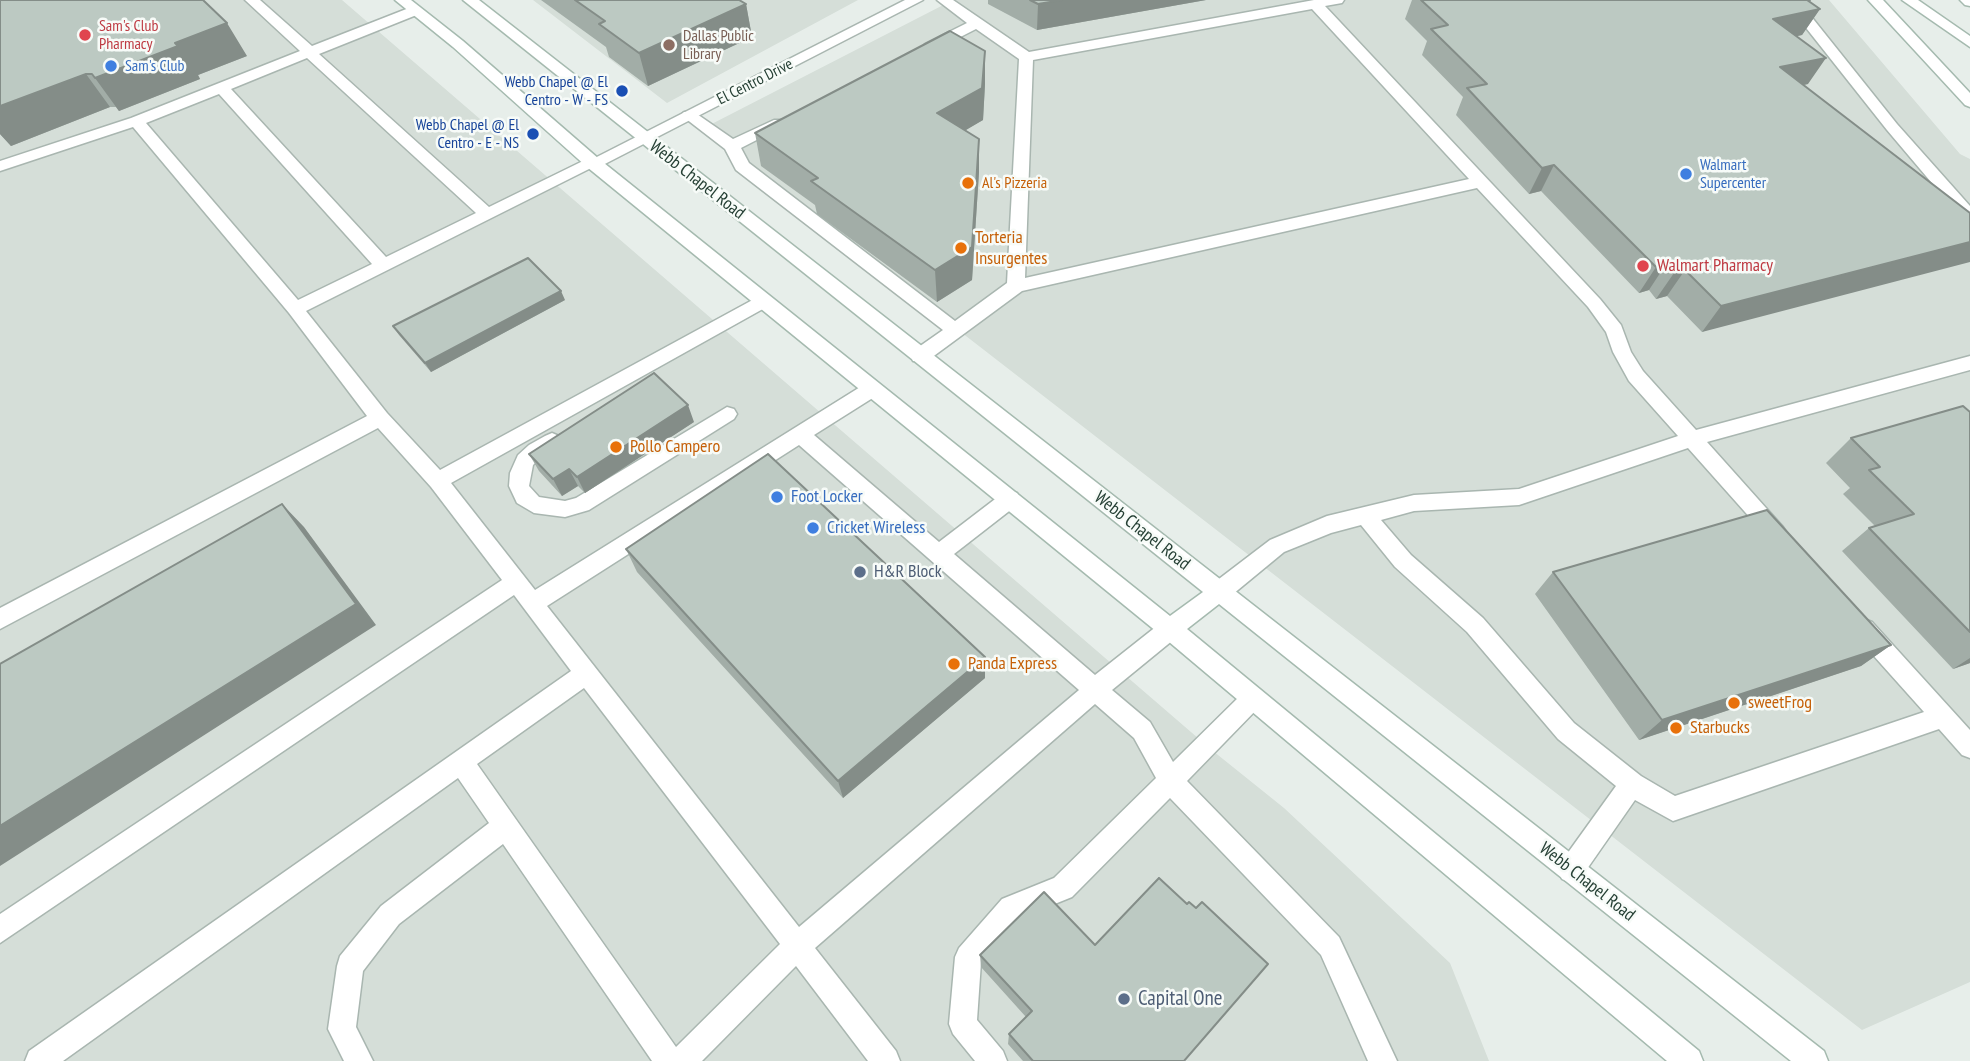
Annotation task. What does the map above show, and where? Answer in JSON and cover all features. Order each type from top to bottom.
[{"type":"main road","points":[[252,0],[488,215]]},
{"type":"main road","name":"El Centro Drive","points":[[295,309],[916,0]]},
{"type":"main road","points":[[944,0],[1026,57],[1337,0]]},
{"type":"main road","points":[[1791,0],[1892,127],[1970,217]]},
{"type":"main road","points":[[1875,0],[1970,102]]},
{"type":"main road","points":[[1909,0],[1970,43]]},
{"type":"main road","name":"Webb Chapel Road","points":[[474,1],[643,138],[1814,1061]]},
{"type":"main road","points":[[1315,4],[1594,303],[1615,330],[1622,352],[1636,376],[1784,542]]},
{"type":"main road","points":[[0,166],[136,121],[309,52],[408,5],[458,44],[593,163],[1170,629],[1689,1061]]},
{"type":"main road","points":[[917,53],[979,22]]},
{"type":"main road","points":[[1016,286],[1026,57]]},
{"type":"main road","points":[[221,87],[384,266]]},
{"type":"main road","points":[[689,115],[732,146],[742,166],[954,330]]},
{"type":"main road","points":[[732,146],[794,115]]},
{"type":"main road","points":[[136,121],[295,309],[380,418],[438,481],[886,1061]]},
{"type":"main road","points":[[920,356],[1016,286],[1481,182]]},
{"type":"main road","points":[[438,481],[764,301]]},
{"type":"main road","points":[[682,1061],[797,946],[1096,690],[1277,546],[1364,513],[1414,503],[1519,497],[1692,439],[1970,363]]},
{"type":"main road","points":[[587,421],[630,375]]},
{"type":"main road","points":[[532,604],[872,389]]},
{"type":"main road","points":[[567,433],[536,450],[525,461],[519,486],[524,497],[534,505],[565,509],[582,504],[727,414]]},
{"type":"main road","points":[[0,619],[380,418]]},
{"type":"main road","points":[[800,434],[1142,730],[1169,779],[1330,946],[1383,1061]]},
{"type":"main road","points":[[939,554],[1010,499]]},
{"type":"main road","points":[[1364,513],[1404,561],[1475,625],[1566,731],[1632,784],[1672,809],[1942,717]]},
{"type":"main road","points":[[0,930],[516,582]]},
{"type":"main road","points":[[1849,614],[1970,747]]},
{"type":"main road","points":[[39,1061],[586,673]]},
{"type":"main road","points":[[993,1061],[963,1024],[968,957],[1011,908],[1063,888],[1169,779],[1253,698]]},
{"type":"main road","points":[[461,762],[669,1061]]},
{"type":"main road","points":[[1571,870],[1632,784]]},
{"type":"main road","points":[[359,1061],[342,1028],[350,966],[390,915],[506,826]]},
{"type":"shaded area","points":[[0,0],[342,0],[1213,751],[1284,808],[1450,963],[1489,1061],[0,1061]]},
{"type":"shaded area","points":[[533,0],[858,0],[667,103]]},
{"type":"shaded area","points":[[953,0],[1829,0],[1960,154],[1970,159],[1970,982],[1862,1030],[700,130]]},
{"type":"building","name":"Sam's Club","points":[[0,0],[203,0],[227,23],[175,43],[178,46],[95,78],[92,74],[86,74],[0,106]]},
{"type":"building","points":[[575,0],[739,0],[746,4],[639,53],[599,24],[605,21]]},
{"type":"building","points":[[1030,0],[1062,0],[1038,4]]},
{"type":"building","name":"Walmart Supercenter","points":[[1421,0],[1807,0],[1820,9],[1773,19],[1826,58],[1780,67],[1970,213],[1970,242],[1721,306],[1685,270],[1674,273],[1666,264],[1656,267],[1554,165],[1542,168],[1467,88],[1487,84],[1431,29],[1448,25]]},
{"type":"building","points":[[950,31],[985,51],[982,88],[937,113],[979,139],[972,247],[935,270],[811,181],[818,178],[755,133]]},
{"type":"building","points":[[528,258],[561,291],[425,363],[393,326]]},
{"type":"building","points":[[654,373],[688,405],[577,477],[569,469],[553,479],[529,454]]},
{"type":"building","points":[[1963,406],[1970,412],[1970,632],[1869,528],[1914,514],[1869,470],[1880,467],[1851,438]]},
{"type":"building","points":[[768,454],[985,657],[838,781],[626,549]]},
{"type":"building","points":[[282,504],[356,604],[0,826],[0,664]]},
{"type":"building","points":[[1767,510],[1891,645],[1662,720],[1553,572]]},
{"type":"building","name":"Capital One","points":[[1159,878],[1187,904],[1189,902],[1196,908],[1202,902],[1268,964],[1184,1061],[1033,1061],[1009,1034],[1032,1011],[980,955],[1044,892],[1095,945]]},
{"type":"place","name":"Sam's Club Pharmacy","points":[[85,35]]},
{"type":"place","name":"Dallas Public Library","points":[[669,45]]},
{"type":"place","name":"Sam's Club","points":[[111,66]]},
{"type":"place","name":"Webb Chapel @ El Centro - W - FS","points":[[622,91]]},
{"type":"place","name":"Webb Chapel @ El Centro - E - NS","points":[[533,134]]},
{"type":"place","name":"Walmart Supercenter","points":[[1686,174]]},
{"type":"place","name":"Al's Pizzeria","points":[[968,183]]},
{"type":"place","name":"Torteria Insurgentes","points":[[961,248]]},
{"type":"place","name":"Walmart Pharmacy","points":[[1643,266]]},
{"type":"place","name":"Pollo Campero","points":[[616,447]]},
{"type":"place","name":"Foot Locker","points":[[777,497]]},
{"type":"place","name":"Cricket Wireless","points":[[813,528]]},
{"type":"place","name":"H&R Block","points":[[860,572]]},
{"type":"place","name":"Panda Express","points":[[954,664]]},
{"type":"place","name":"sweetFrog","points":[[1734,703]]},
{"type":"place","name":"Starbucks","points":[[1676,728]]},
{"type":"place","name":"Capital One","points":[[1124,999]]}]
